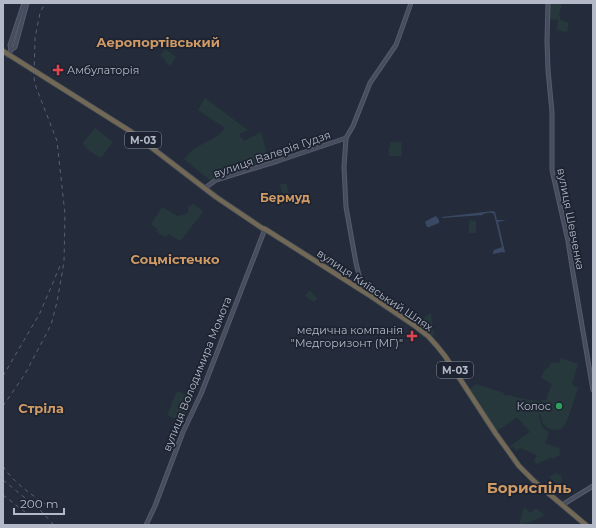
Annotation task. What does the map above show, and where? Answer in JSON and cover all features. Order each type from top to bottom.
[{"type":"highway","name":"вулиця Київський Шлях","points":[[3,48],[131,129],[217,196],[415,326],[432,340],[451,364],[519,466],[586,525]]},
{"type":"highway","name":"вулиця Київський Шлях","points":[[3,51],[9,52]]},
{"type":"main road","points":[[9,52],[24,3]]},
{"type":"main road","points":[[9,52],[14,47],[27,3]]},
{"type":"main road","points":[[361,290],[362,287],[345,206],[344,168],[346,138],[353,126],[370,83],[396,45],[411,3]]},
{"type":"main road","name":"вулиця Шевченка","points":[[548,3],[547,41],[552,112],[552,170],[568,241],[593,390]]},
{"type":"main road","name":"вулиця Валерія Гудзя","points":[[206,187],[216,180],[274,163],[346,138]]},
{"type":"main road","name":"вулиця Володимира Момота","points":[[146,525],[155,506],[183,432],[201,394],[264,228]]},
{"type":"main road","points":[[562,505],[593,486]]},
{"type":"shaded area","points":[[551,3],[562,3],[559,16],[560,20],[569,23],[567,32],[557,30],[558,20],[550,19]]},
{"type":"shaded area","points":[[165,49],[176,57],[170,66],[160,56]]},
{"type":"shaded area","points":[[205,98],[248,130],[239,134],[240,136],[238,138],[241,137],[244,141],[261,132],[267,154],[277,152],[276,161],[211,181],[184,159],[197,147],[214,138],[225,128],[198,110]]},
{"type":"shaded area","points":[[95,128],[113,142],[101,158],[88,150],[83,143]]},
{"type":"shaded area","points":[[390,142],[401,142],[402,156],[389,156]]},
{"type":"shaded area","points":[[286,183],[289,194],[283,195],[280,185]]},
{"type":"shaded area","points":[[194,204],[203,212],[180,241],[169,234],[165,237],[157,232],[158,230],[151,224],[162,207],[178,216],[186,214],[189,210],[187,207]]},
{"type":"shaded area","points":[[469,220],[476,221],[476,233],[469,233]]},
{"type":"shaded area","points":[[309,291],[318,298],[314,302],[305,296]]},
{"type":"shaded area","points":[[430,313],[434,334],[433,336],[418,323]]},
{"type":"shaded area","points":[[561,358],[578,364],[572,384],[578,388],[568,419],[561,429],[553,430],[548,428],[539,414],[540,422],[546,431],[549,432],[545,443],[558,448],[559,447],[560,455],[552,459],[551,457],[538,464],[534,462],[537,455],[520,448],[516,451],[513,446],[511,448],[510,446],[530,432],[517,417],[497,431],[470,389],[476,384],[504,393],[504,395],[507,396],[541,402],[542,399],[546,400],[552,384],[541,377],[546,368],[547,369],[552,362],[559,363]]},
{"type":"shaded area","points":[[177,391],[192,397],[182,422],[167,415]]},
{"type":"shaded area","points":[[557,473],[558,475],[561,474],[562,486],[560,487],[551,479],[550,476]]},
{"type":"shaded area","points":[[524,507],[531,513],[536,508],[544,515],[525,524],[519,525]]},
{"type":"water","points":[[495,212],[497,220],[506,220],[498,222],[504,253],[493,254],[494,250],[502,247],[493,213],[442,218],[442,217]]},
{"type":"water","points":[[436,216],[439,223],[427,227],[425,222]]},
{"type":"railway","points":[[3,406],[25,374],[51,325],[57,302],[64,262],[65,214],[57,141],[36,87],[34,78],[35,38],[40,13],[45,3]]},
{"type":"railway","points":[[3,376],[40,313],[60,266]]},
{"type":"railway","points":[[3,466],[13,479],[51,508]]},
{"type":"railway","points":[[3,480],[41,511],[54,525]]},
{"type":"railway","points":[[3,495],[25,512]]},
{"type":"place","name":"Амбулаторія","points":[[58,70]]},
{"type":"place","name":"медична компанія \"Медгоризонт (МГ)\"","points":[[412,336]]},
{"type":"place","name":"Колос","points":[[559,406]]},
{"type":"district","name":"Аеропортівський","points":[[158,42]]},
{"type":"district","name":"Бермуд","points":[[285,197]]},
{"type":"district","name":"Соцмістечко","points":[[175,259]]},
{"type":"district","name":"Стріла","points":[[41,408]]},
{"type":"district","name":"Бориспіль","points":[[529,487]]}]
